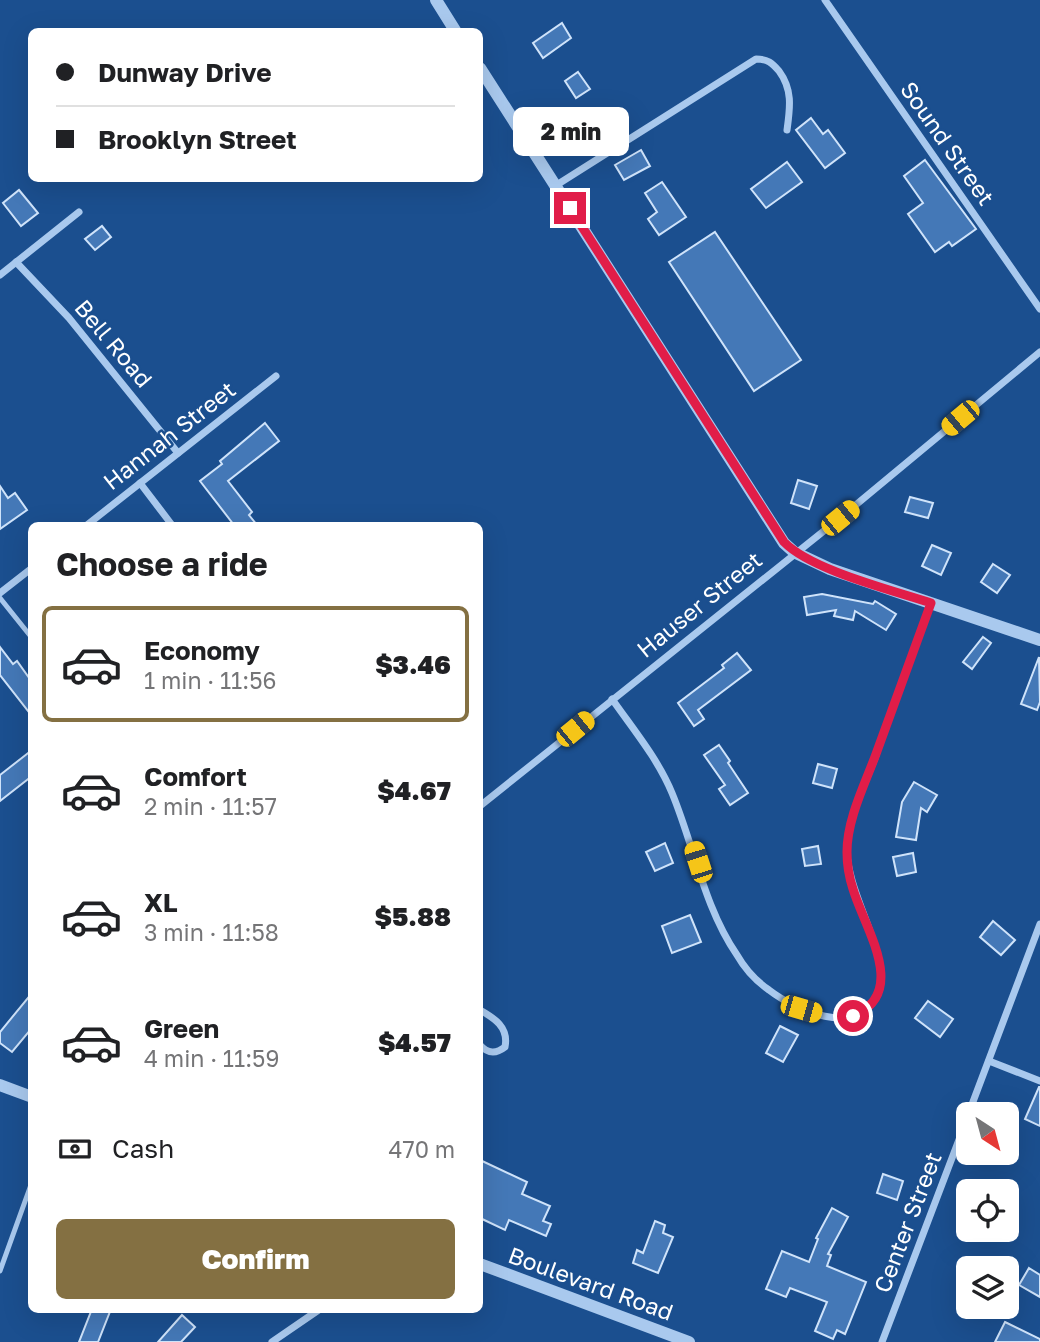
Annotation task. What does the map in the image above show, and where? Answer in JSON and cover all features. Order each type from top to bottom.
[{"type":"street","points":[[436,0],[454,28]]},
{"type":"street","name":"Sound Street","points":[[825,0],[1040,309]]},
{"type":"street","points":[[555,186],[756,59],[772,63],[787,82],[790,109],[788,130]]},
{"type":"street","points":[[483,73],[784,542],[794,552],[830,569],[1040,640]]},
{"type":"street","points":[[0,275],[79,212]]},
{"type":"street","name":"Bell Road","points":[[16,262],[69,318],[178,453]]},
{"type":"street","name":"Hauser Street","points":[[483,804],[850,509],[1040,352]]},
{"type":"street","name":"Hannah Street","points":[[91,522],[276,376]]},
{"type":"street","points":[[140,483],[170,522]]},
{"type":"street","points":[[0,596],[28,572]]},
{"type":"street","points":[[612,699],[653,757],[671,790],[713,910],[729,942],[749,972],[769,990],[801,1009],[827,1017],[853,1016],[868,1007],[878,995],[881,965],[852,888],[848,867],[848,839],[862,792],[931,603]]},
{"type":"street","name":"Center Street","points":[[973,1102],[1040,924]]},
{"type":"street","points":[[483,1012],[498,1021],[506,1041],[505,1047],[495,1053],[483,1047]]},
{"type":"street","points":[[989,1061],[1040,1081]]},
{"type":"street","points":[[0,1086],[28,1096]]},
{"type":"street","name":"Center Street","points":[[882,1342],[956,1147]]},
{"type":"street","name":"Boulevard Road","points":[[483,1265],[689,1342]]},
{"type":"street","points":[[272,1342],[314,1313]]},
{"type":"lane","points":[[0,596],[28,633]]},
{"type":"lane","points":[[0,1271],[28,1193]]},
{"type":"building","points":[[562,23],[571,38],[543,58],[533,43]]},
{"type":"building","points":[[578,72],[590,89],[576,98],[565,81]]},
{"type":"building","points":[[811,118],[823,134],[828,130],[845,153],[825,168],[796,130]]},
{"type":"building","points":[[641,150],[650,166],[624,180],[615,165]]},
{"type":"building","points":[[925,160],[976,229],[952,246],[949,242],[935,252],[908,214],[923,203],[904,176]]},
{"type":"building","points":[[787,162],[802,182],[766,208],[751,189]]},
{"type":"building","points":[[662,182],[686,217],[659,235],[648,219],[657,212],[645,193]]},
{"type":"building","points":[[19,190],[38,213],[21,226],[3,203]]},
{"type":"building","points":[[102,226],[111,237],[95,250],[85,239]]},
{"type":"building","points":[[715,232],[801,360],[754,391],[669,262]]},
{"type":"building","points":[[265,423],[279,441],[228,481],[252,512],[249,515],[255,522],[232,522],[200,481],[222,464],[220,461]]},
{"type":"building","points":[[798,480],[817,486],[809,509],[791,503]]},
{"type":"building","points":[[0,486],[8,498],[15,493],[27,510],[0,529]]},
{"type":"building","points":[[910,497],[933,503],[928,518],[905,512]]},
{"type":"building","points":[[932,545],[951,553],[941,575],[922,566]]},
{"type":"building","points":[[993,564],[1010,575],[997,593],[981,582]]},
{"type":"building","points":[[822,594],[873,604],[875,601],[896,614],[886,630],[855,611],[853,620],[834,616],[836,610],[807,615],[804,597]]},
{"type":"building","points":[[983,637],[991,643],[972,669],[963,662]]},
{"type":"building","points":[[0,647],[13,664],[17,661],[28,676],[28,711],[0,675]]},
{"type":"building","points":[[737,653],[751,670],[698,710],[704,719],[694,726],[678,703],[724,668],[722,665]]},
{"type":"building","points":[[1039,657],[1040,702],[1037,710],[1021,704]]},
{"type":"building","points":[[719,745],[748,793],[730,805],[719,789],[725,785],[704,755]]},
{"type":"building","points":[[28,753],[28,779],[0,801],[0,775]]},
{"type":"building","points":[[818,764],[837,769],[832,788],[813,783]]},
{"type":"building","points":[[914,782],[937,795],[927,812],[921,808],[916,840],[896,837],[902,802]]},
{"type":"building","points":[[665,843],[673,863],[655,871],[646,852]]},
{"type":"building","points":[[818,846],[821,864],[805,866],[802,849]]},
{"type":"building","points":[[913,853],[916,872],[897,876],[893,857]]},
{"type":"building","points":[[690,915],[701,942],[672,953],[662,926]]},
{"type":"building","points":[[993,921],[1015,940],[1001,955],[980,937]]},
{"type":"building","points":[[28,998],[28,1033],[12,1052],[0,1043],[0,1032]]},
{"type":"building","points":[[928,1001],[953,1019],[940,1037],[915,1018]]},
{"type":"building","points":[[780,1026],[798,1035],[783,1062],[766,1053]]},
{"type":"building","points":[[1040,1087],[1040,1126],[1025,1119]]},
{"type":"building","points":[[483,1161],[527,1182],[522,1194],[550,1206],[543,1221],[551,1224],[546,1236],[509,1220],[505,1230],[483,1219]]},
{"type":"building","points":[[883,1174],[903,1181],[897,1200],[877,1193]]},
{"type":"building","points":[[832,1208],[848,1217],[828,1254],[831,1255],[827,1266],[866,1282],[845,1334],[837,1330],[833,1339],[815,1331],[827,1302],[790,1288],[786,1297],[766,1289],[782,1251],[809,1262],[818,1239],[816,1238]]},
{"type":"building","points":[[655,1221],[665,1225],[663,1233],[673,1237],[658,1273],[633,1263],[637,1250],[643,1253]]},
{"type":"building","points":[[1029,1268],[1040,1275],[1040,1297],[1019,1285]]},
{"type":"building","points":[[90,1313],[109,1313],[98,1342],[79,1342]]},
{"type":"building","points":[[182,1315],[195,1327],[181,1342],[158,1342]]},
{"type":"building","points":[[1005,1322],[1040,1339],[1040,1342],[995,1342]]},
{"type":"route","points":[[570,208],[784,542],[794,552],[830,569],[931,603],[862,792],[848,839],[848,867],[852,888],[881,965],[878,995],[874,1002],[853,1016]]}]
